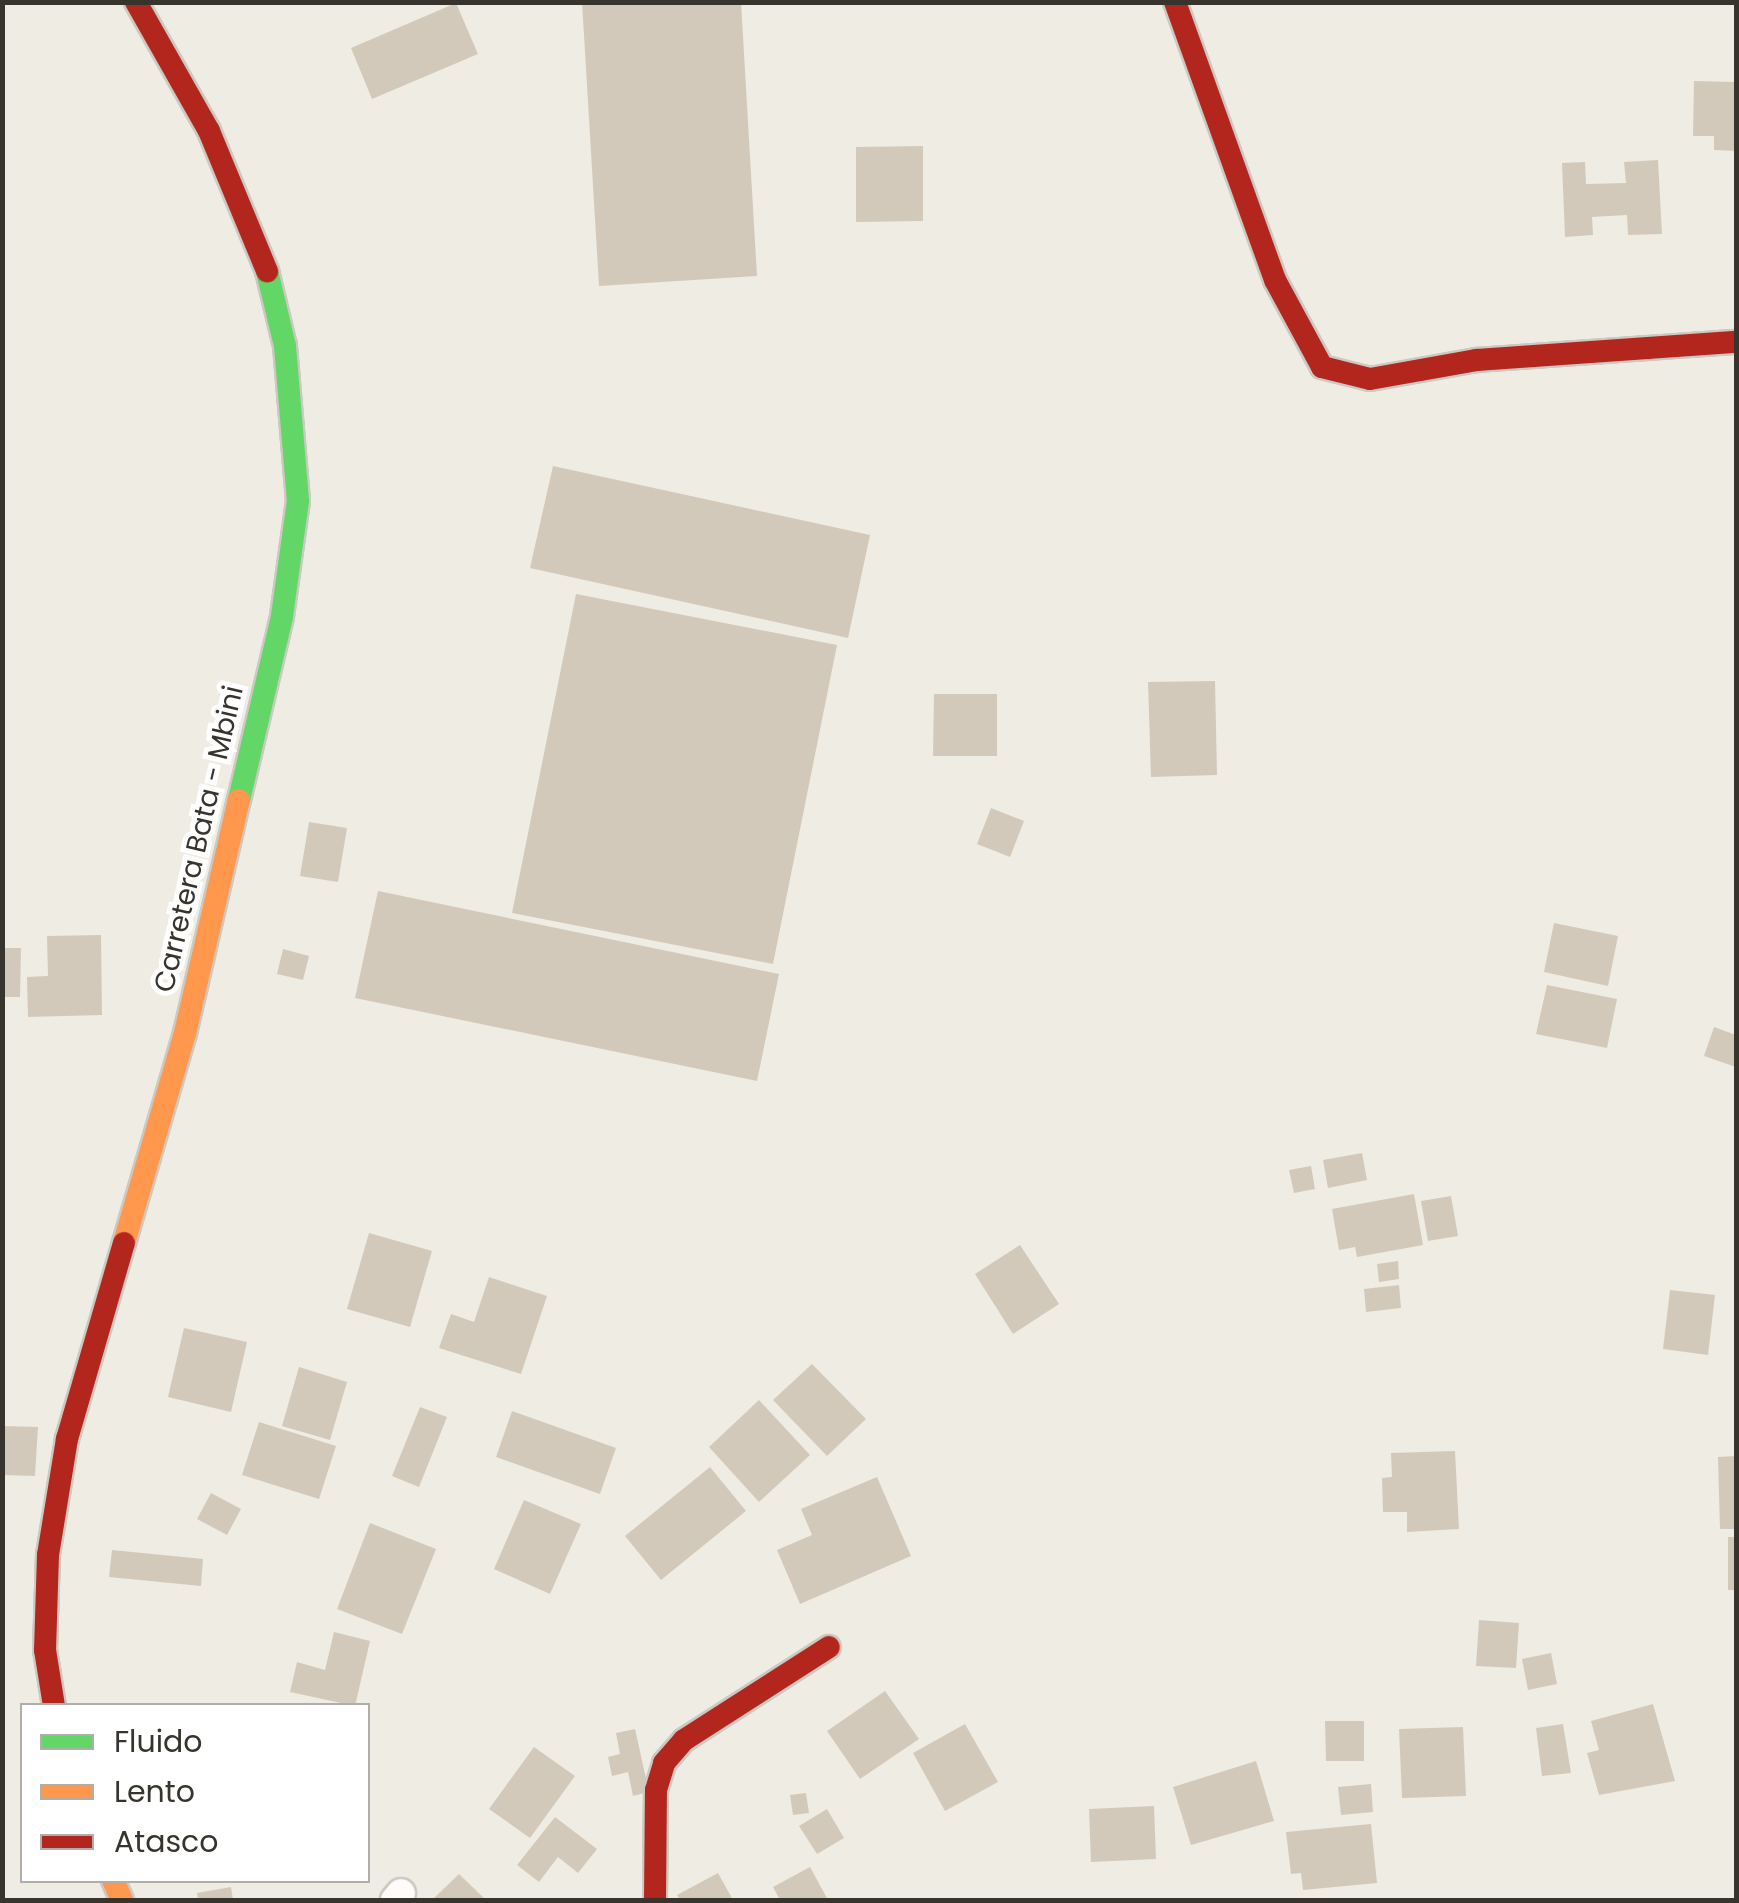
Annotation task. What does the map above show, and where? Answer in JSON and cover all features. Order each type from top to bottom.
[{"type":"main road","name":"Carretera Bata - Mbini","points":[[54,1703],[45,1650],[48,1555],[67,1438],[185,1033],[282,616],[298,501],[285,346],[262,252],[208,131],[136,2]]},
{"type":"main road","points":[[1175,2],[1276,280],[1322,367],[1370,379],[1477,360],[1736,342]]},
{"type":"main road","points":[[654,1900],[656,1790],[664,1763],[684,1740],[829,1647]]},
{"type":"building","points":[[582,2],[741,2],[757,276],[599,286]]},
{"type":"building","points":[[456,3],[478,54],[372,99],[351,48]]},
{"type":"building","points":[[1694,81],[1736,82],[1736,151],[1714,150],[1714,136],[1693,136]]},
{"type":"building","points":[[923,146],[923,221],[856,222],[856,147]]},
{"type":"building","points":[[1658,160],[1662,234],[1628,235],[1627,215],[1592,217],[1593,235],[1565,237],[1562,163],[1585,162],[1586,184],[1626,183],[1624,162]]},
{"type":"building","points":[[553,466],[870,535],[848,638],[530,568]]},
{"type":"building","points":[[576,594],[837,645],[773,964],[512,913]]},
{"type":"building","points":[[1215,681],[1217,775],[1151,777],[1148,682]]},
{"type":"building","points":[[934,694],[997,694],[997,756],[933,756]]},
{"type":"building","points":[[991,808],[1024,821],[1010,857],[977,844]]},
{"type":"building","points":[[309,822],[347,828],[338,882],[300,876]]},
{"type":"building","points":[[378,891],[779,974],[757,1081],[355,998]]},
{"type":"building","points":[[1554,923],[1618,936],[1608,986],[1544,972]]},
{"type":"building","points":[[101,935],[102,1015],[28,1017],[27,977],[48,976],[47,936]]},
{"type":"building","points":[[2,948],[21,948],[20,997],[2,997]]},
{"type":"building","points":[[283,949],[309,956],[303,980],[277,974]]},
{"type":"building","points":[[1547,985],[1617,999],[1607,1048],[1536,1034]]},
{"type":"building","points":[[1714,1027],[1736,1035],[1736,1067],[1704,1056]]},
{"type":"building","points":[[1362,1153],[1367,1180],[1328,1188],[1323,1160]]},
{"type":"building","points":[[1311,1166],[1315,1189],[1294,1193],[1289,1170]]},
{"type":"building","points":[[1414,1194],[1423,1245],[1357,1257],[1355,1247],[1339,1250],[1332,1209]]},
{"type":"building","points":[[1451,1196],[1458,1236],[1428,1241],[1421,1201]]},
{"type":"building","points":[[369,1233],[432,1251],[410,1327],[347,1309]]},
{"type":"building","points":[[1020,1245],[1059,1304],[1013,1334],[975,1274]]},
{"type":"building","points":[[1398,1261],[1399,1279],[1379,1282],[1377,1264]]},
{"type":"building","points":[[489,1277],[547,1296],[521,1374],[439,1348],[451,1314],[474,1322]]},
{"type":"building","points":[[1399,1285],[1401,1308],[1366,1312],[1364,1289]]},
{"type":"building","points":[[1670,1290],[1715,1295],[1708,1355],[1663,1349]]},
{"type":"building","points":[[184,1328],[247,1342],[231,1412],[168,1397]]},
{"type":"building","points":[[812,1364],[866,1419],[827,1456],[773,1400]]},
{"type":"building","points":[[299,1367],[347,1382],[330,1440],[282,1426]]},
{"type":"building","points":[[759,1400],[810,1455],[759,1502],[709,1447]]},
{"type":"building","points":[[420,1407],[447,1417],[419,1487],[392,1476]]},
{"type":"building","points":[[512,1411],[616,1448],[600,1494],[496,1457]]},
{"type":"building","points":[[259,1422],[336,1446],[319,1499],[242,1475]]},
{"type":"building","points":[[2,1426],[38,1427],[35,1476],[2,1475]]},
{"type":"building","points":[[1455,1451],[1459,1529],[1407,1532],[1407,1512],[1383,1512],[1382,1478],[1392,1477],[1391,1453]]},
{"type":"building","points":[[1736,1456],[1736,1529],[1720,1529],[1718,1457]]},
{"type":"building","points":[[710,1467],[746,1511],[661,1580],[625,1536]]},
{"type":"building","points":[[877,1477],[911,1556],[800,1604],[777,1550],[812,1535],[801,1509]]},
{"type":"building","points":[[211,1493],[241,1509],[227,1535],[197,1519]]},
{"type":"building","points":[[524,1500],[581,1524],[550,1594],[494,1569]]},
{"type":"building","points":[[370,1523],[436,1549],[402,1634],[337,1609]]},
{"type":"building","points":[[1728,1537],[1736,1537],[1736,1590],[1728,1590]]},
{"type":"building","points":[[112,1550],[203,1559],[201,1586],[109,1577]]},
{"type":"building","points":[[1479,1620],[1519,1623],[1516,1668],[1476,1666]]},
{"type":"building","points":[[334,1632],[370,1641],[356,1703],[290,1692],[297,1662],[325,1670]]},
{"type":"building","points":[[1551,1653],[1557,1684],[1528,1690],[1522,1659]]},
{"type":"building","points":[[885,1691],[919,1739],[860,1779],[827,1731]]},
{"type":"building","points":[[1653,1704],[1675,1781],[1599,1795],[1587,1753],[1599,1750],[1591,1721]]},
{"type":"building","points":[[1325,1721],[1364,1721],[1364,1761],[1326,1761]]},
{"type":"building","points":[[965,1724],[998,1782],[945,1811],[913,1753]]},
{"type":"building","points":[[1563,1724],[1571,1773],[1542,1776],[1536,1728]]},
{"type":"building","points":[[1463,1727],[1466,1796],[1402,1798],[1399,1729]]},
{"type":"building","points":[[635,1729],[649,1792],[633,1796],[628,1772],[612,1776],[608,1757],[620,1754],[616,1733]]},
{"type":"building","points":[[534,1747],[575,1776],[530,1838],[489,1809]]},
{"type":"building","points":[[1256,1761],[1274,1821],[1191,1845],[1173,1787]]},
{"type":"building","points":[[1371,1784],[1373,1812],[1341,1815],[1338,1787]]},
{"type":"building","points":[[806,1793],[809,1813],[793,1815],[790,1795]]},
{"type":"building","points":[[1154,1806],[1156,1859],[1091,1862],[1089,1809]]},
{"type":"building","points":[[827,1809],[844,1838],[817,1854],[799,1826]]},
{"type":"building","points":[[555,1817],[597,1849],[578,1873],[558,1857],[539,1882],[517,1865]]},
{"type":"building","points":[[1371,1824],[1377,1883],[1303,1890],[1301,1873],[1291,1874],[1286,1832]]},
{"type":"building","points":[[810,1867],[828,1900],[780,1900],[773,1887]]},
{"type":"building","points":[[718,1873],[733,1900],[680,1900],[677,1895]]},
{"type":"building","points":[[459,1874],[486,1900],[432,1900]]},
{"type":"building","points":[[231,1887],[233,1900],[198,1900],[197,1893]]},
{"type":"traffic: fast","points":[[239,800],[282,616],[298,501],[285,346],[267,271]]},
{"type":"traffic: slow","points":[[124,1243],[185,1033],[239,800]]},
{"type":"traffic: slow","points":[[114,1883],[122,1900]]},
{"type":"traffic: jam","points":[[136,2],[209,131],[267,271]]},
{"type":"traffic: jam","points":[[1175,2],[1275,280],[1322,367],[1370,379],[1477,360],[1736,342]]},
{"type":"traffic: jam","points":[[54,1703],[45,1650],[48,1555],[67,1439],[124,1243]]},
{"type":"traffic: jam","points":[[655,1900],[656,1790],[664,1763],[684,1740],[829,1647]]}]
